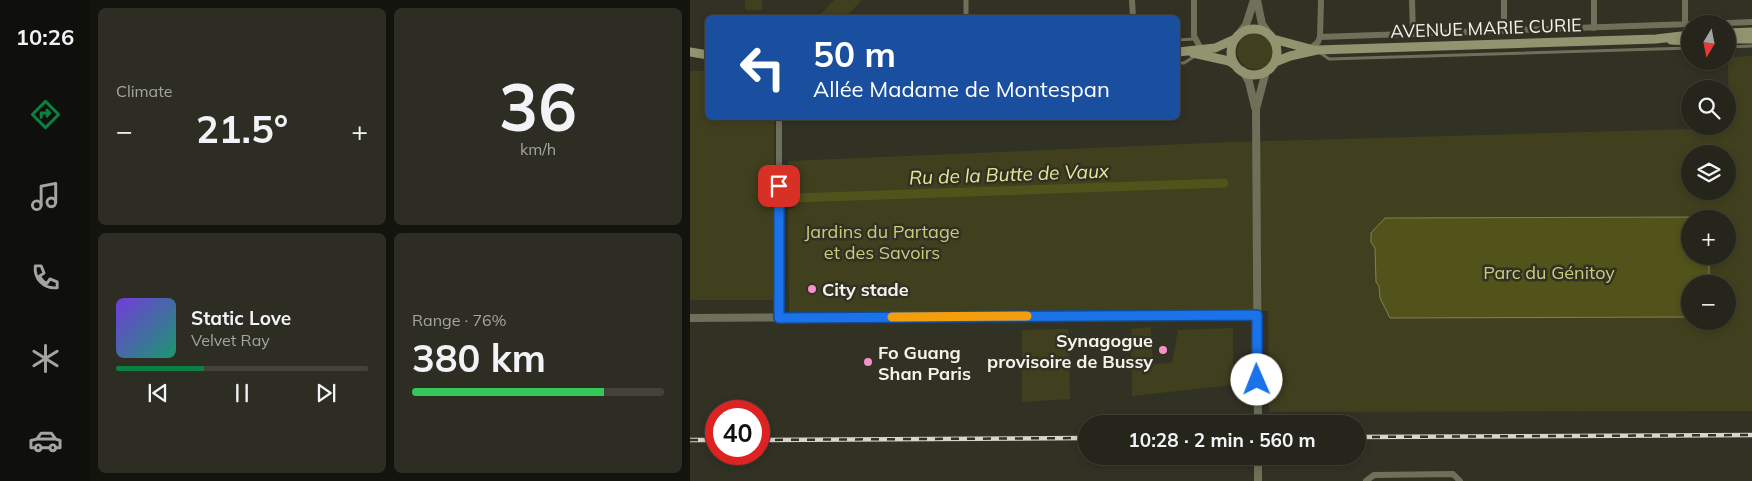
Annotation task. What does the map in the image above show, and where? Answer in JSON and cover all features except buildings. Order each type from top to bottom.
[{"type":"main road","points":[[1180,52],[1200,51],[1219,47],[1247,30],[1255,29],[1271,37],[1277,46],[1275,62],[1266,71],[1254,74],[1240,69],[1228,61],[1200,51]]},
{"type":"main road","points":[[1736,33],[1752,32]]},
{"type":"main road","points":[[1238,36],[1232,53],[1240,69]]},
{"type":"main road","name":"AVENUE MARIE CURIE","points":[[1275,62],[1313,49],[1681,36]]},
{"type":"main road","name":"AVENUE MARIE CURIE","points":[[1271,37],[1313,49]]},
{"type":"main road","name":"AVENUE MARIE CURIE","points":[[1656,38],[1681,40]]},
{"type":"main road","points":[[1736,39],[1752,38]]},
{"type":"main road","points":[[690,52],[705,54]]},
{"type":"street","points":[[966,0],[966,15]]},
{"type":"street","points":[[1132,0],[1133,15]]},
{"type":"street","points":[[1194,0],[1195,39],[1200,51]]},
{"type":"street","points":[[1238,36],[1246,25],[1256,0]]},
{"type":"street","points":[[1256,0],[1262,24],[1271,37]]},
{"type":"street","points":[[1313,49],[1320,37],[1321,0]]},
{"type":"street","points":[[1412,0],[1413,34]]},
{"type":"street","points":[[1504,0],[1504,31]]},
{"type":"street","points":[[1594,0],[1594,28]]},
{"type":"street","points":[[1685,0],[1687,15]]},
{"type":"street","points":[[1736,23],[1752,22]]},
{"type":"street","name":"AVENUE MARIE CURIE","points":[[1320,37],[1681,24]]},
{"type":"street","points":[[1240,69],[1249,82],[1256,109],[1258,415]]},
{"type":"street","points":[[1256,109],[1266,71]]},
{"type":"street","points":[[779,120],[779,318]]},
{"type":"street","points":[[690,318],[1257,315]]},
{"type":"street","points":[[1258,465],[1258,481]]},
{"type":"street","points":[[1366,481],[1374,475],[1453,474],[1460,481]]},
{"type":"lane","points":[[1180,40],[1195,39]]},
{"type":"lane","points":[[1736,47],[1752,46]]},
{"type":"lane","points":[[1313,49],[1329,59],[1681,48]]},
{"type":"lane","points":[[1180,64],[1184,63],[1200,51]]},
{"type":"lane","points":[[1240,390],[1258,390]]},
{"type":"green space","points":[[745,0],[762,0],[762,10],[745,10]]},
{"type":"green space","points":[[834,0],[862,0],[848,15],[820,15]]},
{"type":"green space","points":[[1255,33],[1268,38],[1273,51],[1268,64],[1255,69],[1242,64],[1237,51],[1242,38]]},
{"type":"green space","name":"Parc du Génitoy","points":[[1752,56],[1752,411],[1269,412],[1268,311],[789,314],[788,209],[794,208],[788,161],[1231,142],[1681,129],[1681,135],[1736,135],[1736,80],[1728,80],[1728,70],[1736,70],[1736,57]]},
{"type":"green space","points":[[690,71],[705,71],[705,120],[774,120],[774,300],[690,300]]},
{"type":"green space","points":[[1151,327],[1153,364],[1172,363],[1178,330],[1233,328],[1233,385],[1132,396],[1131,329]]},
{"type":"green space","points":[[1068,329],[1070,399],[1022,402],[1022,330]]},
{"type":"shaded area","points":[[1681,217],[1681,265],[1709,265],[1709,275],[1681,275],[1681,317],[1390,318],[1380,298],[1379,286],[1376,282],[1375,248],[1371,242],[1371,233],[1385,218]]},
{"type":"waterway","name":"Ru de la Butte de Vaux","points":[[795,198],[1224,183]]},
{"type":"railway","points":[[1366,437],[1752,435]]},
{"type":"railway","points":[[770,440],[1078,438]]},
{"type":"railway","points":[[690,440],[705,440]]},
{"type":"slow traffic","points":[[892,317],[1027,316]]},
{"type":"place","name":"City stade","points":[[812,289]]},
{"type":"place","name":"Synagogue provisoire de Bussy","points":[[1163,350]]},
{"type":"place","name":"Fo Guang Shan Paris","points":[[868,362]]},
{"type":"route","points":[[779,186],[779,318],[1257,315],[1257,380]]},
{"type":"park label","name":"Jardins du Partage et des Savoirs","points":[[882,241]]}]
